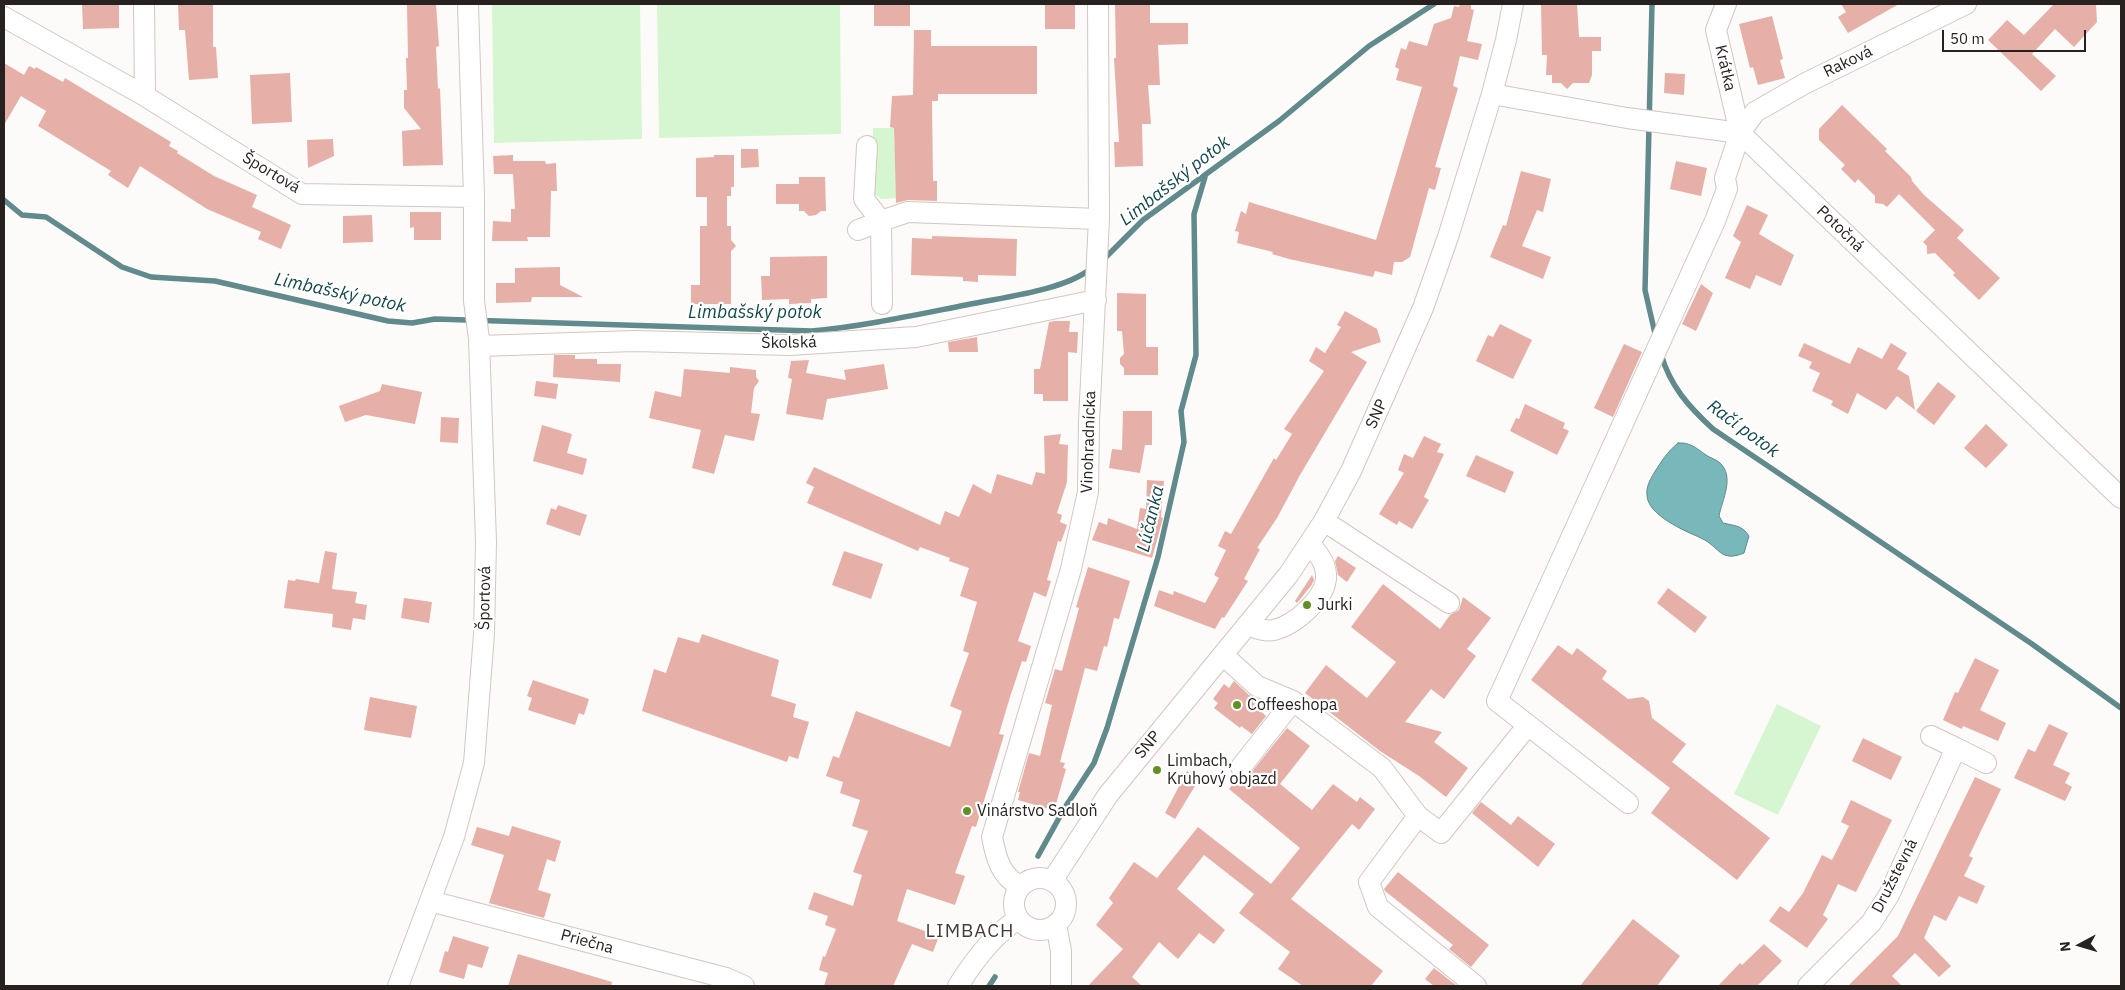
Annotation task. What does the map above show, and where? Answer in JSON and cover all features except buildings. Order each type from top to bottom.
[{"type":"street","points":[[144,4],[145,96]]},
{"type":"street","name":"Športová","points":[[398,986],[454,837],[474,763],[484,634],[486,542],[479,342],[474,300],[474,197],[468,4]]},
{"type":"street","name":"Vinohradnícka","points":[[1020,886],[1012,882],[1002,869],[996,858],[992,837],[1071,569],[1088,492],[1089,421],[1099,219],[1098,4]]},
{"type":"street","name":"SNP","points":[[1052,881],[1088,825],[1130,767],[1248,625],[1316,552],[1324,521],[1350,471],[1423,308],[1448,237],[1492,94],[1513,4]]},
{"type":"street","name":"Krátka","points":[[1726,4],[1716,30],[1740,133]]},
{"type":"street","name":"Raková","points":[[1740,133],[1755,112],[1804,84],[1966,4]]},
{"type":"street","name":"Športová","points":[[4,17],[145,96],[302,194],[474,197]]},
{"type":"street","points":[[1492,94],[1627,118],[1740,133],[1725,178],[1727,190],[1715,221],[1497,701],[1628,803]]},
{"type":"street","name":"Potočná","points":[[1740,133],[2121,498]]},
{"type":"street","points":[[867,146],[864,199],[881,221],[882,304]]},
{"type":"street","points":[[858,230],[908,212],[1099,219]]},
{"type":"street","name":"Školská","points":[[479,342],[635,341],[789,345],[916,337],[1096,300]]},
{"type":"street","points":[[1324,521],[1449,603]]},
{"type":"street","points":[[1248,625],[1261,630],[1272,630],[1309,611],[1326,584],[1326,573],[1316,552]]},
{"type":"street","points":[[1223,655],[1257,686],[1293,701],[1382,768],[1418,816],[1440,833],[1528,725]]},
{"type":"street","points":[[1241,767],[1293,701]]},
{"type":"street","points":[[1931,736],[1986,763]]},
{"type":"street","name":"Družstevná","points":[[1808,986],[1870,924],[1888,895],[1956,748]]},
{"type":"street","points":[[1418,816],[1369,882],[1378,907],[1476,986]]},
{"type":"street","points":[[1036,878],[1052,881],[1059,886],[1066,901],[1066,910],[1056,924],[1041,930],[1032,928],[1019,919],[1014,902],[1020,886],[1036,878]]},
{"type":"street","name":"Priečna","points":[[430,902],[726,978],[744,986]]},
{"type":"street","points":[[962,979],[1009,924],[1019,919]]},
{"type":"street","points":[[1056,924],[1061,951],[1061,986]]},
{"type":"green space","points":[[492,4],[640,4],[642,139],[494,143]]},
{"type":"green space","points":[[657,4],[840,4],[841,134],[659,138]]},
{"type":"green space","points":[[873,128],[894,128],[896,198],[881,199],[872,192]]},
{"type":"green space","points":[[1777,704],[1821,726],[1778,815],[1734,794]]},
{"type":"water","points":[[1678,443],[1686,443],[1693,446],[1718,462],[1724,469],[1727,475],[1727,482],[1719,516],[1723,523],[1741,528],[1749,536],[1744,553],[1736,556],[1725,555],[1701,538],[1677,527],[1653,509],[1647,495],[1651,478],[1664,457]]},
{"type":"waterway","name":"Limbašský potok","points":[[1102,261],[1143,220],[1279,121],[1369,46],[1434,4]]},
{"type":"waterway","name":"Račí potok","points":[[1652,4],[1645,290],[1656,338]]},
{"type":"waterway","name":"Lúčanka","points":[[1038,856],[1064,809],[1094,763],[1107,728],[1158,557],[1184,442],[1181,411],[1196,355],[1194,214],[1205,177],[1203,178]]},
{"type":"waterway","name":"Limbašský potok","points":[[4,200],[22,215],[46,217],[122,267],[151,277],[215,281],[388,321],[412,323],[435,319],[812,331],[890,320],[1032,292],[1065,282],[1080,276],[1092,268]]},
{"type":"waterway","name":"Račí potok","points":[[1661,354],[1665,366],[1681,395],[1713,429],[2032,644],[2121,708]]},
{"type":"waterway","name":"Lúčanka","points":[[989,986],[995,977]]},
{"type":"place","name":"Jurki","points":[[1307,605]]},
{"type":"place","name":"Coffeeshopa","points":[[1237,705]]},
{"type":"place","name":"Limbach, Kruhový objazd","points":[[1157,770]]},
{"type":"place","name":"Vinárstvo Sadloň","points":[[967,811]]},
{"type":"district","name":"LIMBACH","points":[[970,932]]}]
